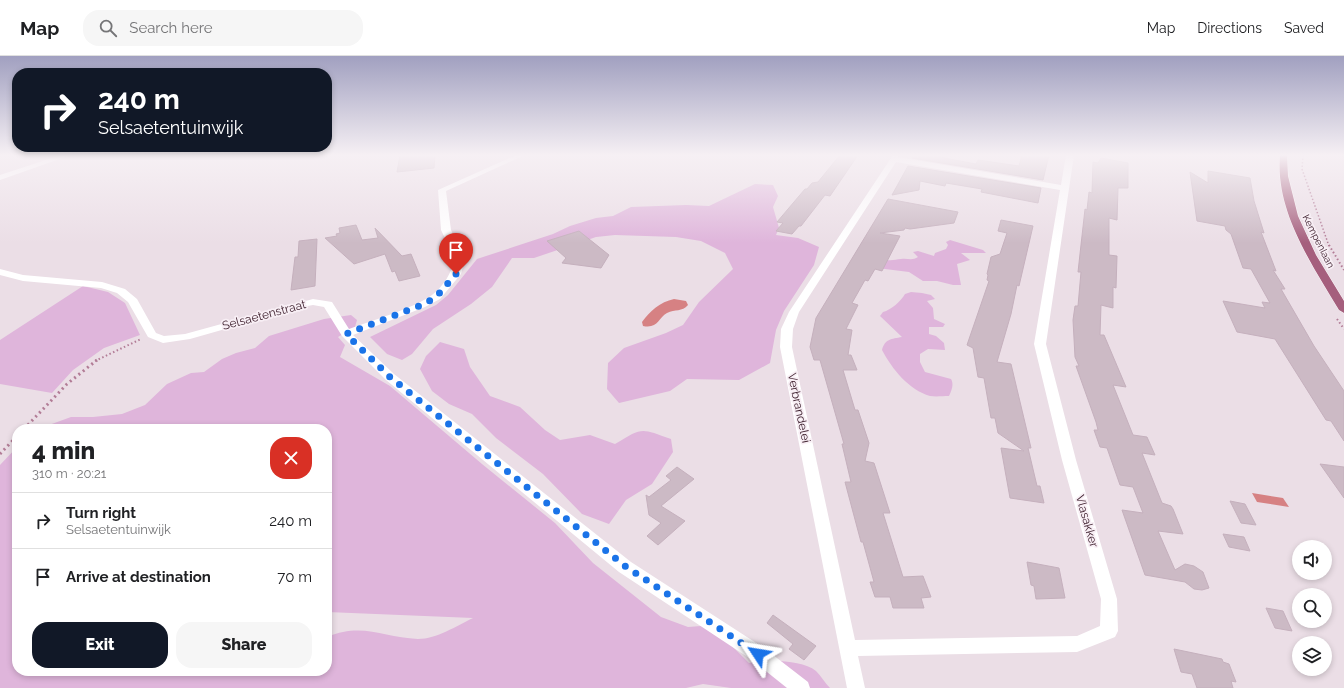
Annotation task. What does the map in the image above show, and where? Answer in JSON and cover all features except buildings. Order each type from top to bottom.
[{"type":"main road","name":"Kempenlaan","points":[[1285,184],[1291,211],[1314,260],[1344,310]]},
{"type":"street","points":[[346,334],[422,305],[436,297],[456,274],[460,259],[446,230],[442,190],[454,184]]},
{"type":"street","name":"Verbrandelei","points":[[856,688],[786,347],[787,330],[794,312],[877,184]]},
{"type":"street","points":[[1046,184],[1065,188]]},
{"type":"street","name":"Vlasakker","points":[[849,648],[1077,644],[1109,631],[1109,599],[1069,460],[1040,344],[1066,184]]},
{"type":"street","points":[[0,272],[23,278],[102,285],[121,291],[129,296],[133,301],[152,335]]},
{"type":"street","name":"Selsaetenstraat","points":[[152,335],[163,340],[186,337],[313,302],[328,304],[346,334],[390,377],[625,566],[758,654],[801,688]]},
{"type":"path","points":[[1307,184],[1327,243],[1344,270]]},
{"type":"path","points":[[29,424],[62,388],[80,372],[108,354],[152,335]]},
{"type":"path","points":[[0,454],[12,441]]},
{"type":"shaded area","points":[[754,184],[773,185],[778,196],[773,207],[779,228],[776,235],[798,238],[819,247],[814,265],[784,311],[776,330],[770,363],[739,380],[687,379],[670,391],[619,403],[607,389],[608,363],[624,348],[666,333],[683,325],[699,302],[733,269],[725,253],[701,241],[676,237],[615,235],[596,237],[534,258],[512,258],[492,287],[471,304],[433,329],[412,354],[402,360],[387,354],[370,337],[436,305],[448,295],[477,259],[553,234],[570,226],[596,218],[613,216],[631,207],[686,205],[709,206]]},
{"type":"shaded area","points":[[950,240],[983,250],[986,253],[961,253],[970,260],[957,264],[961,285],[953,285],[937,281],[923,281],[909,272],[877,268],[887,260],[912,259],[918,257],[913,252],[918,251],[934,256],[935,253],[946,249],[948,245],[946,242]]},
{"type":"shaded area","points":[[83,286],[108,292],[125,303],[140,335],[104,348],[73,370],[52,393],[0,384],[0,340]]},
{"type":"shaded area","points":[[911,292],[931,295],[935,299],[927,301],[933,308],[934,319],[945,324],[943,327],[929,327],[929,334],[936,336],[944,343],[945,350],[928,349],[920,354],[920,362],[925,372],[951,379],[952,387],[949,396],[930,396],[915,389],[896,371],[882,350],[883,346],[887,342],[892,339],[902,337],[880,316],[883,312],[896,305],[905,294]]},
{"type":"shaded area","points":[[674,299],[686,301],[688,305],[681,310],[667,313],[655,325],[648,327],[643,326],[642,322],[648,314],[664,302]]},
{"type":"shaded area","points":[[351,315],[357,320],[355,327],[338,337],[345,345],[340,357],[390,386],[482,464],[555,523],[593,563],[661,617],[688,627],[701,626],[712,630],[728,642],[749,663],[783,661],[810,667],[816,671],[830,688],[731,688],[703,684],[686,688],[0,688],[0,465],[12,452],[12,676],[332,676],[332,635],[352,631],[363,631],[418,639],[432,637],[446,632],[473,618],[332,612],[332,424],[52,424],[71,417],[93,417],[122,414],[145,405],[167,384],[191,373],[204,372],[222,359],[236,353],[255,348],[269,336],[324,319]]},
{"type":"shaded area","points":[[440,342],[464,349],[470,367],[490,396],[520,407],[545,430],[560,440],[590,435],[615,444],[631,434],[647,431],[671,439],[673,452],[652,484],[626,500],[609,524],[582,514],[543,474],[496,438],[472,414],[449,404],[432,391],[420,369],[426,356]]},
{"type":"shaded area","points":[[1252,493],[1283,498],[1289,507],[1257,502]]},
{"type":"route","points":[[456,274],[436,297],[422,305],[346,334],[390,377],[625,566],[758,654]]}]
